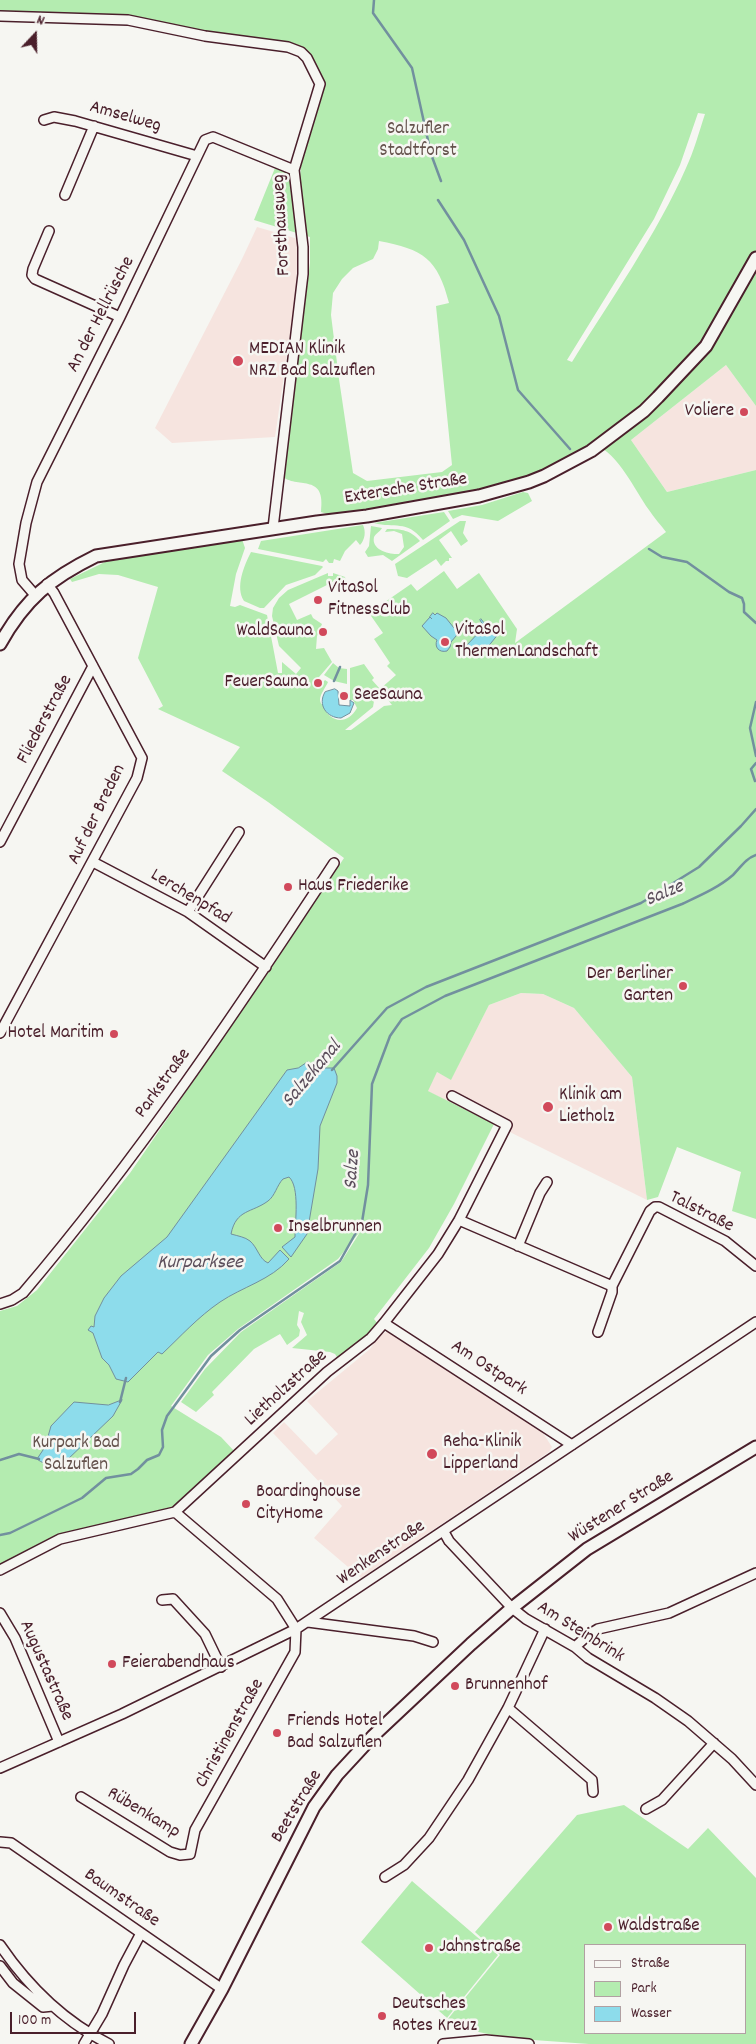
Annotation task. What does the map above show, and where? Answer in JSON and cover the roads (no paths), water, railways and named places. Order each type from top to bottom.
[{"type":"main road","name":"Extersche Straße","points":[[0,644],[9,627],[35,595],[47,584],[66,571],[96,556],[273,528],[367,516],[479,496],[529,482],[562,468],[591,450],[644,410],[706,346],[756,258]]},
{"type":"main road","name":"Wüstener Straße","points":[[512,1608],[587,1549],[756,1448]]},
{"type":"main road","name":"Beetstraße","points":[[191,2044],[222,1989],[300,1833],[328,1786],[373,1736],[512,1608]]},
{"type":"street","name":"Forsthausweg","points":[[0,16],[128,20],[205,36],[288,47],[301,52],[313,69],[320,84],[294,170],[303,247],[303,274],[273,528]]},
{"type":"street","name":"Amselweg","points":[[44,120],[54,118],[94,126],[197,156]]},
{"type":"street","points":[[65,195],[94,126]]},
{"type":"street","name":"An der Hellrüsche","points":[[35,595],[22,580],[19,564],[26,523],[37,482],[120,317],[205,140],[214,137],[294,170]]},
{"type":"street","points":[[49,231],[32,275],[35,279],[120,317]]},
{"type":"street","name":"Auf der Breden","points":[[0,1033],[137,778],[142,758],[47,584]]},
{"type":"street","name":"Fliederstraße","points":[[0,842],[93,666]]},
{"type":"street","points":[[188,912],[239,832]]},
{"type":"street","name":"Lerchenpfad","points":[[93,862],[188,912],[266,967]]},
{"type":"street","name":"Parkstraße","points":[[0,1304],[24,1293],[81,1223],[143,1141],[266,967],[334,863]]},
{"type":"street","name":"Lietholzstraße","points":[[0,1570],[60,1539],[175,1512],[327,1372],[370,1338],[438,1254],[459,1220],[507,1125],[452,1096]]},
{"type":"street","points":[[518,1246],[540,1193],[547,1182]]},
{"type":"street","name":"Talstraße","points":[[598,1332],[612,1292],[612,1286],[650,1211],[655,1207],[666,1210],[724,1241],[756,1266]]},
{"type":"street","points":[[459,1220],[612,1286]]},
{"type":"street","name":"Wenkenstraße","points":[[0,1768],[221,1667],[308,1622],[756,1322]]},
{"type":"street","name":"Am Ostpark","points":[[384,1323],[572,1444]]},
{"type":"street","points":[[175,1512],[277,1599],[296,1629]]},
{"type":"street","name":"Am Steinbrink","points":[[444,1532],[449,1541],[512,1608],[526,1619],[576,1647],[588,1658],[655,1698],[688,1721],[746,1772],[756,1785]]},
{"type":"street","points":[[576,1647],[598,1628],[669,1613],[756,1573]]},
{"type":"street","points":[[162,1600],[173,1598],[205,1634],[221,1667]]},
{"type":"street","name":"Augustastraße","points":[[0,1614],[15,1638],[59,1742]]},
{"type":"street","points":[[308,1622],[414,1636],[433,1642]]},
{"type":"street","name":"Christinenstraße","points":[[190,1854],[195,1830],[295,1652],[296,1629]]},
{"type":"street","points":[[385,1877],[404,1865],[429,1838],[468,1780],[508,1708],[545,1629]]},
{"type":"street","points":[[508,1708],[592,1780],[593,1792]]},
{"type":"street","points":[[646,1809],[662,1800],[714,1743]]},
{"type":"street","name":"Rübenkamp","points":[[81,1797],[170,1852],[180,1855],[190,1854]]},
{"type":"street","name":"Baumstraße","points":[[0,1842],[12,1843],[222,1989]]},
{"type":"street","points":[[84,2044],[102,2014],[124,1965],[142,1933]]},
{"type":"street","points":[[0,1945],[15,1966],[53,2006],[89,2034],[109,2044]]},
{"type":"street","points":[[0,1966],[13,1983],[43,2007],[53,2006]]},
{"type":"street","points":[[443,2044],[486,2040],[529,2044]]},
{"type":"water","points":[[433,613],[446,618],[454,628],[457,627],[461,630],[451,642],[447,651],[438,649],[436,645],[437,640],[422,626]]},
{"type":"water","points":[[481,619],[499,633],[479,658],[465,647],[484,627]]},
{"type":"water","points":[[335,689],[338,691],[339,705],[350,706],[350,700],[354,703],[350,713],[341,718],[331,716],[325,710],[322,702],[325,692]]},
{"type":"water","name":"Kurparksee","points":[[308,1062],[313,1068],[334,1068],[337,1083],[320,1126],[318,1169],[307,1234],[291,1257],[282,1247],[295,1237],[296,1214],[295,1188],[289,1177],[283,1179],[268,1201],[245,1213],[237,1220],[231,1234],[250,1241],[268,1263],[280,1250],[289,1259],[274,1272],[212,1308],[162,1354],[158,1352],[128,1382],[116,1379],[109,1365],[102,1358],[93,1333],[88,1330],[91,1326],[94,1327],[95,1316],[104,1298],[121,1276],[167,1237],[287,1070],[298,1068]]},
{"type":"water","points":[[122,1400],[113,1416],[66,1461],[51,1465],[37,1459],[45,1447],[51,1426],[74,1402],[108,1405]]},
{"type":"waterway","points":[[374,0],[373,13],[412,68],[431,154],[441,181]]},
{"type":"waterway","points":[[438,200],[464,240],[499,316],[518,390],[570,449]]},
{"type":"waterway","points":[[649,549],[662,557],[687,562],[729,592],[742,598],[744,612],[756,623]]},
{"type":"waterway","points":[[334,681],[340,667]]},
{"type":"waterway","points":[[756,702],[750,728],[756,756]]},
{"type":"waterway","points":[[755,781],[751,769],[756,763]]},
{"type":"waterway","name":"Salzekanal","points":[[332,1070],[387,1008],[426,987],[641,903],[699,867],[756,809]]},
{"type":"waterway","name":"Salze","points":[[0,1535],[10,1533],[82,1498],[106,1478],[131,1474],[147,1460],[159,1455],[163,1447],[162,1430],[167,1416],[211,1356],[240,1330],[340,1261],[362,1222],[368,1185],[372,1084],[390,1036],[402,1019],[445,996],[682,904],[721,884],[733,875],[746,861],[756,855]]},
{"type":"waterway","name":"Salzekanal","points":[[120,1402],[126,1378]]},
{"type":"waterway","name":"Salzekanal","points":[[0,1460],[19,1454],[39,1459]]},
{"type":"place","name":"MEDIAN Klinik NRZ Bad Salzuflen","points":[[238,361]]},
{"type":"place","name":"Voliere","points":[[744,412]]},
{"type":"place","name":"VitaSol FitnessClub","points":[[318,600]]},
{"type":"place","name":"WaldSauna","points":[[323,632]]},
{"type":"place","name":"VitaSol ThermenLandschaft","points":[[445,642]]},
{"type":"place","name":"FeuerSauna","points":[[318,683]]},
{"type":"place","name":"SeeSauna","points":[[344,696]]},
{"type":"place","name":"Haus Friederike","points":[[288,887]]},
{"type":"place","name":"Der Berliner Garten","points":[[683,986]]},
{"type":"place","name":"Hotel Maritim","points":[[114,1034]]},
{"type":"place","name":"Klinik am Lietholz","points":[[548,1107]]},
{"type":"place","name":"Inselbrunnen","points":[[278,1228]]},
{"type":"place","name":"Reha-Klinik Lipperland","points":[[432,1454]]},
{"type":"place","name":"Boardinghouse CityHome","points":[[246,1504]]},
{"type":"place","name":"Feierabendhaus","points":[[112,1664]]},
{"type":"place","name":"Brunnenhof","points":[[455,1686]]},
{"type":"place","name":"Friends Hotel Bad Salzuflen","points":[[277,1733]]},
{"type":"place","name":"Waldstraße","points":[[608,1927]]},
{"type":"place","name":"Jahnstraße","points":[[429,1948]]},
{"type":"place","name":"Deutsches Rotes Kreuz","points":[[382,2016]]},
{"type":"park label","name":"Salzufler Stadtforst","points":[[418,141]]},
{"type":"park label","name":"Kurpark Bad Salzuflen","points":[[76,1455]]}]
